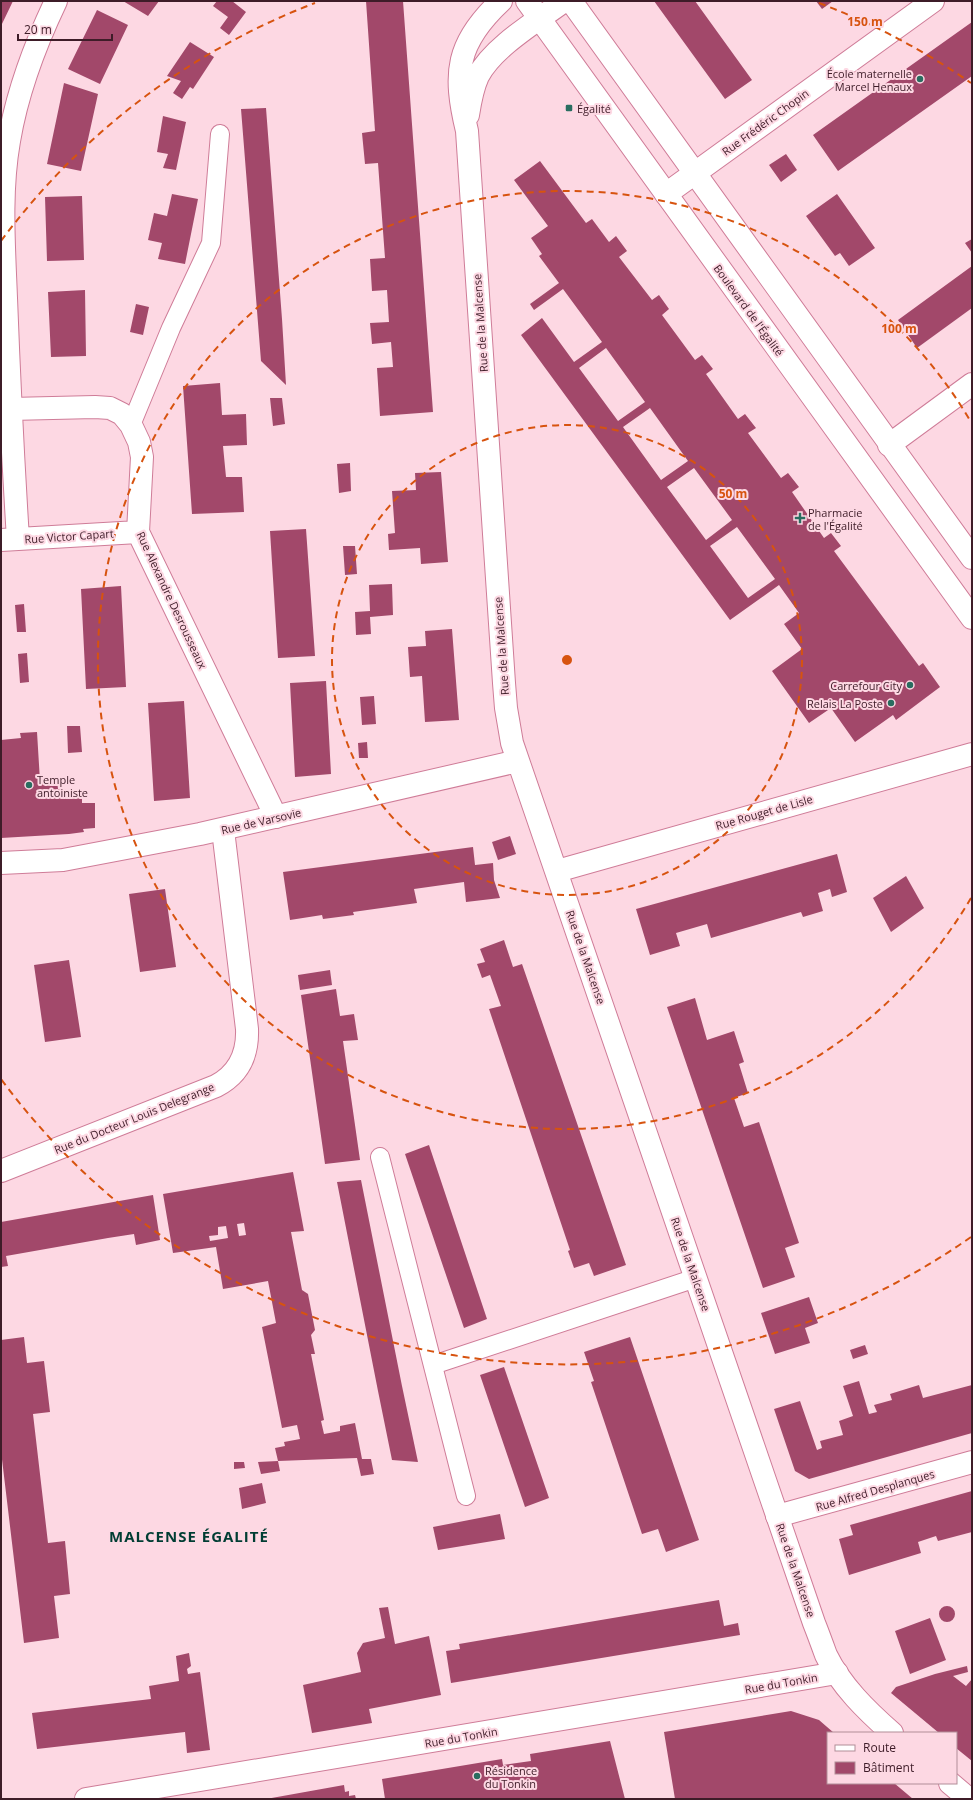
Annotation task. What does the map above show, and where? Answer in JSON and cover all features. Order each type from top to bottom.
[{"type":"street","points":[[10,540],[10,410],[3,202],[5,170],[8,142],[19,97],[34,53],[56,1]]},
{"type":"street","name":"Rue de la Malcense","points":[[467,131],[460,103],[459,70],[472,36],[482,21],[501,1]]},
{"type":"street","name":"Boulevard de l'Égalité","points":[[528,1],[972,618]]},
{"type":"street","name":"Rue de la Malcense","points":[[564,1],[499,50],[488,61],[478,76],[471,94],[467,131],[504,683],[509,727],[518,761],[814,1623],[827,1655],[837,1673],[861,1704],[891,1732]]},
{"type":"street","points":[[570,1],[972,558]]},
{"type":"street","name":"Rue Frédéric Chopin","points":[[666,194],[933,1]]},
{"type":"street","points":[[889,445],[972,384]]},
{"type":"street","name":"Rue Alexandre Desrousseaux","points":[[10,410],[110,408],[122,414],[131,425],[139,442],[142,457],[138,532],[276,817]]},
{"type":"street","name":"Rue Victor Capart","points":[[10,540],[138,532]]},
{"type":"street","name":"Rue Rouget de Lisle","points":[[557,871],[972,754]]},
{"type":"street","name":"Rue de Varsovie","points":[[1,863],[62,860],[223,830],[518,761]]},
{"type":"street","name":"Rue du Docteur Louis Delegrange","points":[[1,1170],[216,1086],[225,1081],[240,1065],[248,1043],[247,1029],[223,830]]},
{"type":"street","name":"Rue Alfred Desplanques","points":[[777,1516],[972,1462]]},
{"type":"street","name":"Rue du Tonkin","points":[[95,1798],[837,1673]]},
{"type":"street","points":[[951,1784],[969,1799]]},
{"type":"lane","points":[[131,425],[171,328],[211,242],[220,134]]},
{"type":"lane","points":[[380,1157],[466,1496]]},
{"type":"lane","points":[[433,1365],[696,1278]]},
{"type":"building","points":[[1,1],[13,1],[1,26]]},
{"type":"building","points":[[123,1],[159,1],[148,16]]},
{"type":"building","points":[[217,1],[232,1],[246,12],[229,35],[220,28],[228,17],[213,6]]},
{"type":"building","points":[[366,1],[403,1],[433,412],[380,416],[377,368],[393,367],[391,342],[372,344],[370,323],[389,322],[387,290],[372,291],[370,259],[385,258],[378,163],[365,164],[362,133],[375,131]]},
{"type":"building","points":[[654,1],[695,1],[752,80],[725,99]]},
{"type":"building","points":[[816,1],[833,1],[822,9]]},
{"type":"building","points":[[97,10],[128,25],[100,84],[68,69]]},
{"type":"building","points":[[972,22],[972,76],[838,171],[813,135]]},
{"type":"building","points":[[190,42],[214,57],[193,89],[190,87],[182,99],[173,93],[181,81],[167,76]]},
{"type":"building","points":[[64,83],[98,94],[81,171],[47,164]]},
{"type":"building","points":[[266,108],[286,385],[261,361],[241,109]]},
{"type":"building","points":[[163,116],[186,122],[176,170],[163,168],[168,154],[157,152]]},
{"type":"building","points":[[786,154],[797,170],[781,182],[769,165]]},
{"type":"building","points":[[540,161],[586,223],[592,219],[609,242],[616,236],[627,251],[619,257],[652,300],[659,295],[669,309],[662,315],[695,360],[702,355],[713,369],[706,374],[738,419],[745,414],[756,428],[748,433],[781,478],[788,473],[799,487],[792,492],[824,538],[831,533],[841,546],[834,551],[919,666],[923,663],[940,687],[896,720],[893,715],[855,742],[831,708],[809,723],[772,671],[802,649],[784,624],[799,613],[779,585],[730,620],[521,335],[542,318],[574,362],[602,342],[563,289],[534,310],[530,304],[559,283],[539,256],[542,254],[531,238],[548,226],[514,180]],"holes":[[[606,348],[645,402],[618,421],[579,368]],[[650,408],[688,461],[661,480],[623,427]],[[694,468],[732,520],[706,540],[667,487]],[[737,527],[775,579],[748,598],[710,546]]]},
{"type":"building","points":[[172,194],[198,199],[185,264],[158,259],[162,243],[148,240],[154,213],[167,216]]},
{"type":"building","points":[[837,194],[875,248],[849,266],[840,253],[835,256],[806,216]]},
{"type":"building","points":[[82,196],[84,260],[47,261],[45,197]]},
{"type":"building","points":[[972,239],[972,253],[965,243]]},
{"type":"building","points":[[972,266],[972,308],[917,348],[898,320]]},
{"type":"building","points":[[85,290],[86,356],[51,357],[48,292]]},
{"type":"building","points":[[136,304],[149,307],[143,335],[130,332]]},
{"type":"building","points":[[220,383],[222,415],[246,414],[247,445],[223,446],[226,477],[242,477],[244,512],[192,514],[183,386]]},
{"type":"building","points":[[270,398],[282,398],[285,424],[273,426]]},
{"type":"building","points":[[350,463],[351,491],[339,493],[337,464]]},
{"type":"building","points":[[441,472],[448,562],[421,564],[420,548],[389,550],[388,534],[395,533],[392,491],[416,490],[415,473]]},
{"type":"building","points":[[306,529],[315,656],[278,658],[270,531]]},
{"type":"building","points":[[343,546],[355,546],[357,574],[345,575]]},
{"type":"building","points":[[392,584],[393,615],[370,617],[371,634],[356,635],[355,612],[370,611],[369,585]]},
{"type":"building","points":[[121,586],[126,687],[86,689],[81,589]]},
{"type":"building","points":[[24,604],[26,632],[17,632],[15,605]]},
{"type":"building","points":[[452,629],[459,720],[425,722],[422,676],[410,677],[408,647],[426,646],[425,631]]},
{"type":"building","points":[[27,653],[29,682],[20,683],[18,654]]},
{"type":"building","points":[[326,681],[331,774],[295,777],[290,683]]},
{"type":"building","points":[[374,696],[376,724],[362,725],[360,697]]},
{"type":"building","points":[[184,701],[190,798],[154,801],[148,703]]},
{"type":"building","points":[[67,726],[80,726],[82,752],[68,753]]},
{"type":"building","name":"Temple antoiniste","points":[[37,732],[40,781],[57,781],[58,789],[66,789],[66,799],[82,797],[82,803],[95,803],[95,828],[83,829],[84,832],[69,834],[1,838],[1,740],[21,738],[20,733]]},
{"type":"building","points":[[367,742],[368,758],[359,758],[358,743]]},
{"type":"building","points":[[510,836],[516,854],[498,860],[492,842]]},
{"type":"building","points":[[473,847],[475,865],[493,863],[494,880],[500,898],[466,902],[464,882],[414,889],[417,903],[353,912],[354,915],[323,919],[322,915],[290,920],[283,872]]},
{"type":"building","points":[[837,854],[847,892],[832,897],[830,889],[818,893],[823,911],[803,917],[801,912],[711,938],[707,924],[676,933],[680,946],[650,955],[636,909]]},
{"type":"building","points":[[906,876],[924,908],[891,932],[873,898]]},
{"type":"building","points":[[165,889],[176,967],[140,972],[129,894]]},
{"type":"building","points":[[504,940],[513,967],[522,964],[626,1265],[594,1276],[589,1263],[574,1268],[568,1251],[570,1250],[489,1009],[501,1006],[490,975],[482,978],[477,964],[485,962],[480,949]]},
{"type":"building","points":[[69,960],[81,1037],[45,1042],[34,965]]},
{"type":"building","points":[[330,970],[332,985],[300,990],[298,975]]},
{"type":"building","points":[[336,989],[340,1016],[354,1014],[358,1040],[343,1041],[360,1160],[325,1164],[301,995]]},
{"type":"building","points":[[695,998],[707,1040],[734,1031],[744,1062],[739,1064],[748,1093],[734,1098],[744,1127],[759,1122],[799,1243],[785,1248],[795,1277],[763,1288],[667,1007]]},
{"type":"building","points":[[429,1145],[487,1319],[464,1328],[405,1154]]},
{"type":"building","points":[[293,1172],[304,1231],[291,1232],[302,1290],[308,1294],[315,1330],[311,1335],[315,1354],[311,1354],[324,1420],[321,1421],[324,1434],[340,1431],[340,1426],[355,1423],[362,1459],[371,1459],[374,1474],[361,1476],[357,1458],[278,1461],[275,1448],[285,1446],[284,1442],[300,1439],[297,1425],[282,1428],[262,1327],[276,1323],[268,1281],[223,1289],[216,1247],[173,1253],[163,1194]],"holes":[[[244,1223],[246,1235],[239,1236],[237,1224]],[[226,1226],[228,1238],[210,1241],[209,1236],[218,1235],[218,1227]]]},
{"type":"building","points":[[361,1180],[418,1462],[392,1460],[378,1391],[337,1182]]},
{"type":"building","points":[[153,1195],[160,1240],[136,1245],[134,1234],[108,1238],[6,1256],[8,1266],[1,1267],[1,1222]]},
{"type":"building","points":[[809,1297],[818,1323],[805,1328],[810,1343],[775,1354],[761,1313]]},
{"type":"building","points":[[24,1337],[27,1363],[44,1361],[50,1412],[33,1414],[48,1543],[65,1541],[70,1594],[54,1596],[59,1638],[24,1643],[1,1451],[1,1340]]},
{"type":"building","points":[[630,1337],[699,1540],[666,1552],[658,1529],[642,1534],[591,1382],[594,1381],[584,1352]]},
{"type":"building","points":[[865,1345],[868,1354],[853,1359],[850,1350]]},
{"type":"building","points":[[504,1367],[549,1498],[525,1507],[480,1375]]},
{"type":"building","points":[[859,1381],[869,1414],[877,1412],[874,1405],[892,1400],[890,1394],[919,1385],[923,1398],[972,1385],[972,1433],[809,1479],[795,1471],[774,1409],[800,1401],[817,1450],[822,1448],[820,1441],[843,1435],[839,1421],[853,1416],[843,1386]]},
{"type":"building","points":[[278,1461],[280,1471],[261,1474],[258,1462]]},
{"type":"building","points":[[234,1462],[244,1462],[245,1468],[234,1469]]},
{"type":"building","points":[[262,1483],[266,1503],[242,1509],[239,1488]]},
{"type":"building","points":[[972,1491],[972,1532],[938,1541],[936,1536],[918,1542],[921,1553],[849,1575],[839,1539],[853,1535],[850,1525]]},
{"type":"building","points":[[500,1514],[505,1539],[438,1550],[433,1527]]},
{"type":"building","points":[[719,1600],[724,1626],[738,1623],[740,1635],[451,1683],[446,1651],[460,1649],[459,1644]]},
{"type":"building","points":[[947,1606],[954,1611],[955,1614],[950,1621],[947,1622],[940,1617],[939,1614],[944,1607]]},
{"type":"building","points":[[388,1607],[395,1644],[429,1636],[441,1695],[369,1709],[372,1723],[312,1733],[303,1685],[361,1672],[357,1653],[363,1643],[385,1638],[379,1608]]},
{"type":"building","points":[[930,1618],[946,1660],[910,1674],[895,1631]]},
{"type":"building","points":[[189,1653],[191,1666],[187,1669],[188,1674],[200,1672],[210,1750],[187,1753],[185,1732],[37,1749],[32,1713],[151,1699],[149,1686],[179,1681],[176,1656]]},
{"type":"building","points":[[967,1666],[968,1672],[953,1676],[966,1686],[972,1679],[972,1761],[957,1749],[957,1732],[938,1732],[891,1693],[896,1687],[935,1674]]},
{"type":"building","points":[[791,1711],[819,1720],[833,1732],[827,1732],[827,1784],[895,1784],[913,1799],[675,1799],[664,1732]]},
{"type":"building","points":[[610,1741],[625,1799],[385,1799],[382,1779],[502,1759],[503,1765],[531,1761],[530,1754]]},
{"type":"building","points":[[344,1785],[345,1792],[349,1791],[349,1796],[355,1795],[356,1799],[266,1799]]},
{"type":"place","name":"École maternelle Marcel Henaux","points":[[920,79]]},
{"type":"place","name":"Égalité","points":[[569,108]]},
{"type":"place","name":"Pharmacie de l'Égalité","points":[[800,518]]},
{"type":"place","name":"Carrefour City","points":[[910,685]]},
{"type":"place","name":"Relais La Poste","points":[[891,703]]},
{"type":"place","name":"Temple antoiniste","points":[[29,785]]},
{"type":"place","name":"Résidence du Tonkin","points":[[477,1776]]},
{"type":"district","name":"MALCENSE ÉGALITÉ","points":[[189,1536]]}]
